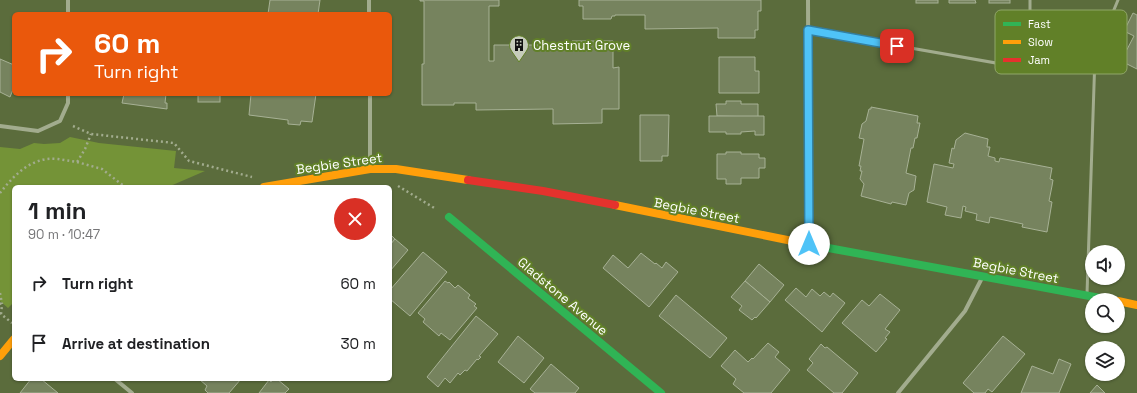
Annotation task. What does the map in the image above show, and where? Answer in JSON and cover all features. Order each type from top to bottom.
[{"type":"main road","name":"Begbie Street","points":[[273,185],[370,169],[396,169],[543,191],[809,244],[1085,296]]},
{"type":"main road","name":"Gladstone Avenue","points":[[449,217],[661,393]]},
{"type":"main road","points":[[1125,302],[1137,305]]},
{"type":"main road","points":[[0,356],[12,341]]},
{"type":"street","points":[[68,0],[68,12]]},
{"type":"street","points":[[369,0],[369,12]]},
{"type":"street","points":[[808,0],[809,244]]},
{"type":"street","points":[[0,126],[38,131],[60,121],[68,103],[68,96]]},
{"type":"street","points":[[370,96],[370,169]]},
{"type":"street","points":[[898,393],[965,311],[983,276]]},
{"type":"street","points":[[117,381],[132,393]]},
{"type":"lane","points":[[1114,10],[1118,0]]},
{"type":"lane","points":[[808,30],[995,63]]},
{"type":"lane","points":[[1087,293],[1094,74]]},
{"type":"path","points":[[60,121],[91,134],[174,143],[189,161],[277,184]]},
{"type":"path","points":[[77,162],[85,149],[91,134]]},
{"type":"path","points":[[0,193],[23,169],[35,162],[46,159],[77,162],[102,169],[122,185]]},
{"type":"path","points":[[396,185],[449,217]]},
{"type":"path","points":[[0,293],[1,314],[12,323]]},
{"type":"green space","points":[[70,137],[99,143],[176,151],[174,168],[205,171],[173,185],[12,185],[12,304],[8,308],[0,301],[0,147],[20,149],[34,143],[60,143]]},
{"type":"building","points":[[270,0],[320,0],[318,12],[268,12]]},
{"type":"building","name":"Chestnut Grove","points":[[420,0],[499,0],[499,6],[489,6],[489,61],[494,61],[494,45],[572,45],[572,41],[613,41],[613,68],[619,67],[619,109],[602,109],[602,123],[553,124],[553,109],[476,110],[476,103],[422,105],[422,64],[424,64],[424,1]]},
{"type":"building","points":[[579,0],[761,0],[761,11],[758,11],[758,30],[755,30],[755,38],[718,38],[718,28],[645,29],[645,15],[615,15],[612,16],[611,19],[583,19],[583,6],[579,6]]},
{"type":"building","points":[[916,0],[938,0],[938,3],[916,3]]},
{"type":"building","points":[[949,0],[975,0],[976,3],[949,3]]},
{"type":"building","points":[[989,0],[1010,0],[1010,3],[989,3]]},
{"type":"building","points":[[1133,13],[1137,15],[1137,69],[1127,64],[1127,49],[1134,36],[1127,32],[1127,25]]},
{"type":"building","points":[[719,57],[755,57],[755,71],[759,71],[759,93],[719,93]]},
{"type":"building","points":[[0,59],[12,64],[12,92],[10,97],[0,92]]},
{"type":"building","points":[[124,96],[166,96],[165,103],[167,103],[167,109],[122,103]]},
{"type":"building","points":[[198,96],[220,96],[220,102],[198,102]]},
{"type":"building","points":[[251,96],[316,96],[312,122],[301,121],[300,125],[288,124],[288,120],[249,115]]},
{"type":"building","points":[[726,101],[741,101],[741,104],[758,104],[758,117],[717,116],[716,104],[726,104]]},
{"type":"building","points":[[871,107],[918,116],[917,123],[920,123],[917,138],[915,138],[913,148],[911,148],[906,173],[916,176],[914,190],[909,193],[906,205],[892,202],[891,204],[861,196],[864,184],[860,179],[862,171],[860,171],[861,166],[859,166],[864,139],[859,138],[862,124],[866,121],[869,109],[871,109]]},
{"type":"building","points":[[640,115],[669,115],[668,156],[662,156],[662,161],[640,161]]},
{"type":"building","points":[[709,116],[764,116],[764,135],[755,135],[755,131],[741,132],[741,134],[709,132]]},
{"type":"building","points":[[965,133],[988,139],[987,147],[990,147],[988,156],[995,158],[995,161],[999,162],[1000,158],[1052,168],[1050,179],[1053,180],[1049,201],[1052,202],[1047,232],[1022,227],[1023,224],[990,217],[989,223],[976,220],[977,214],[965,211],[966,207],[963,206],[961,218],[945,215],[947,207],[927,202],[934,164],[953,168],[954,164],[949,163],[952,148],[954,149],[956,140]]},
{"type":"building","points":[[726,152],[759,154],[759,158],[765,158],[765,168],[759,168],[759,178],[741,178],[741,184],[726,184],[726,179],[717,179],[717,154],[726,154]]},
{"type":"building","points":[[395,239],[408,250],[392,269],[392,243]]},
{"type":"building","points":[[423,252],[447,272],[410,316],[392,301],[392,288]]},
{"type":"building","points":[[641,253],[662,268],[666,262],[678,272],[649,307],[603,268],[613,255],[628,268]]},
{"type":"building","points":[[759,264],[784,285],[770,302],[745,281]]},
{"type":"building","points":[[445,281],[448,283],[449,282],[455,288],[458,285],[470,295],[468,298],[476,304],[474,306],[477,308],[450,340],[441,333],[439,336],[423,322],[425,319],[418,313]]},
{"type":"building","points":[[745,281],[770,302],[756,318],[755,317],[752,320],[739,310],[742,306],[731,297]]},
{"type":"building","points":[[796,288],[806,297],[812,289],[820,296],[824,292],[830,297],[833,293],[845,303],[822,332],[785,300]]},
{"type":"building","points":[[880,294],[900,310],[885,329],[890,332],[885,338],[887,339],[876,352],[842,323],[862,300],[869,306]]},
{"type":"building","points":[[676,295],[727,338],[710,358],[659,316]]},
{"type":"building","points":[[476,316],[498,334],[479,356],[481,357],[478,360],[477,359],[467,371],[465,370],[460,375],[458,373],[450,383],[445,378],[438,387],[427,377]]},
{"type":"building","points":[[518,336],[544,358],[524,383],[498,362]]},
{"type":"building","points":[[1003,336],[1025,354],[992,392],[988,389],[985,393],[974,393],[963,383]]},
{"type":"building","points":[[768,343],[779,352],[775,357],[790,370],[771,393],[744,393],[733,384],[736,379],[721,366],[735,350],[748,362],[752,358],[753,359]]},
{"type":"building","points":[[821,344],[825,348],[827,347],[858,373],[842,393],[834,393],[807,370],[813,363],[809,359]]},
{"type":"building","points":[[1059,359],[1071,364],[1059,393],[1021,393],[1032,366],[1053,374]]},
{"type":"building","points":[[551,364],[579,388],[575,393],[535,393],[530,389]]},
{"type":"building","points":[[29,381],[43,381],[58,393],[20,393]]},
{"type":"building","points":[[201,381],[239,381],[229,393],[208,393],[205,390],[207,386]]},
{"type":"building","points":[[268,381],[279,381],[289,389],[285,393],[259,393]]},
{"type":"building","points":[[1097,385],[1105,393],[1090,393]]},
{"type":"traffic: fast","points":[[449,217],[661,393]]},
{"type":"traffic: fast","points":[[812,245],[1085,295]]},
{"type":"traffic: slow","points":[[276,185],[370,169],[396,169],[468,180]]},
{"type":"traffic: slow","points":[[615,205],[812,245]]},
{"type":"traffic: slow","points":[[1125,302],[1137,305]]},
{"type":"traffic: slow","points":[[0,356],[12,341]]},
{"type":"traffic: jam","points":[[468,180],[543,191],[615,205]]},
{"type":"place","name":"Chestnut Grove","points":[[519,62]]},
{"type":"route","points":[[809,244],[808,30],[897,46]]}]
